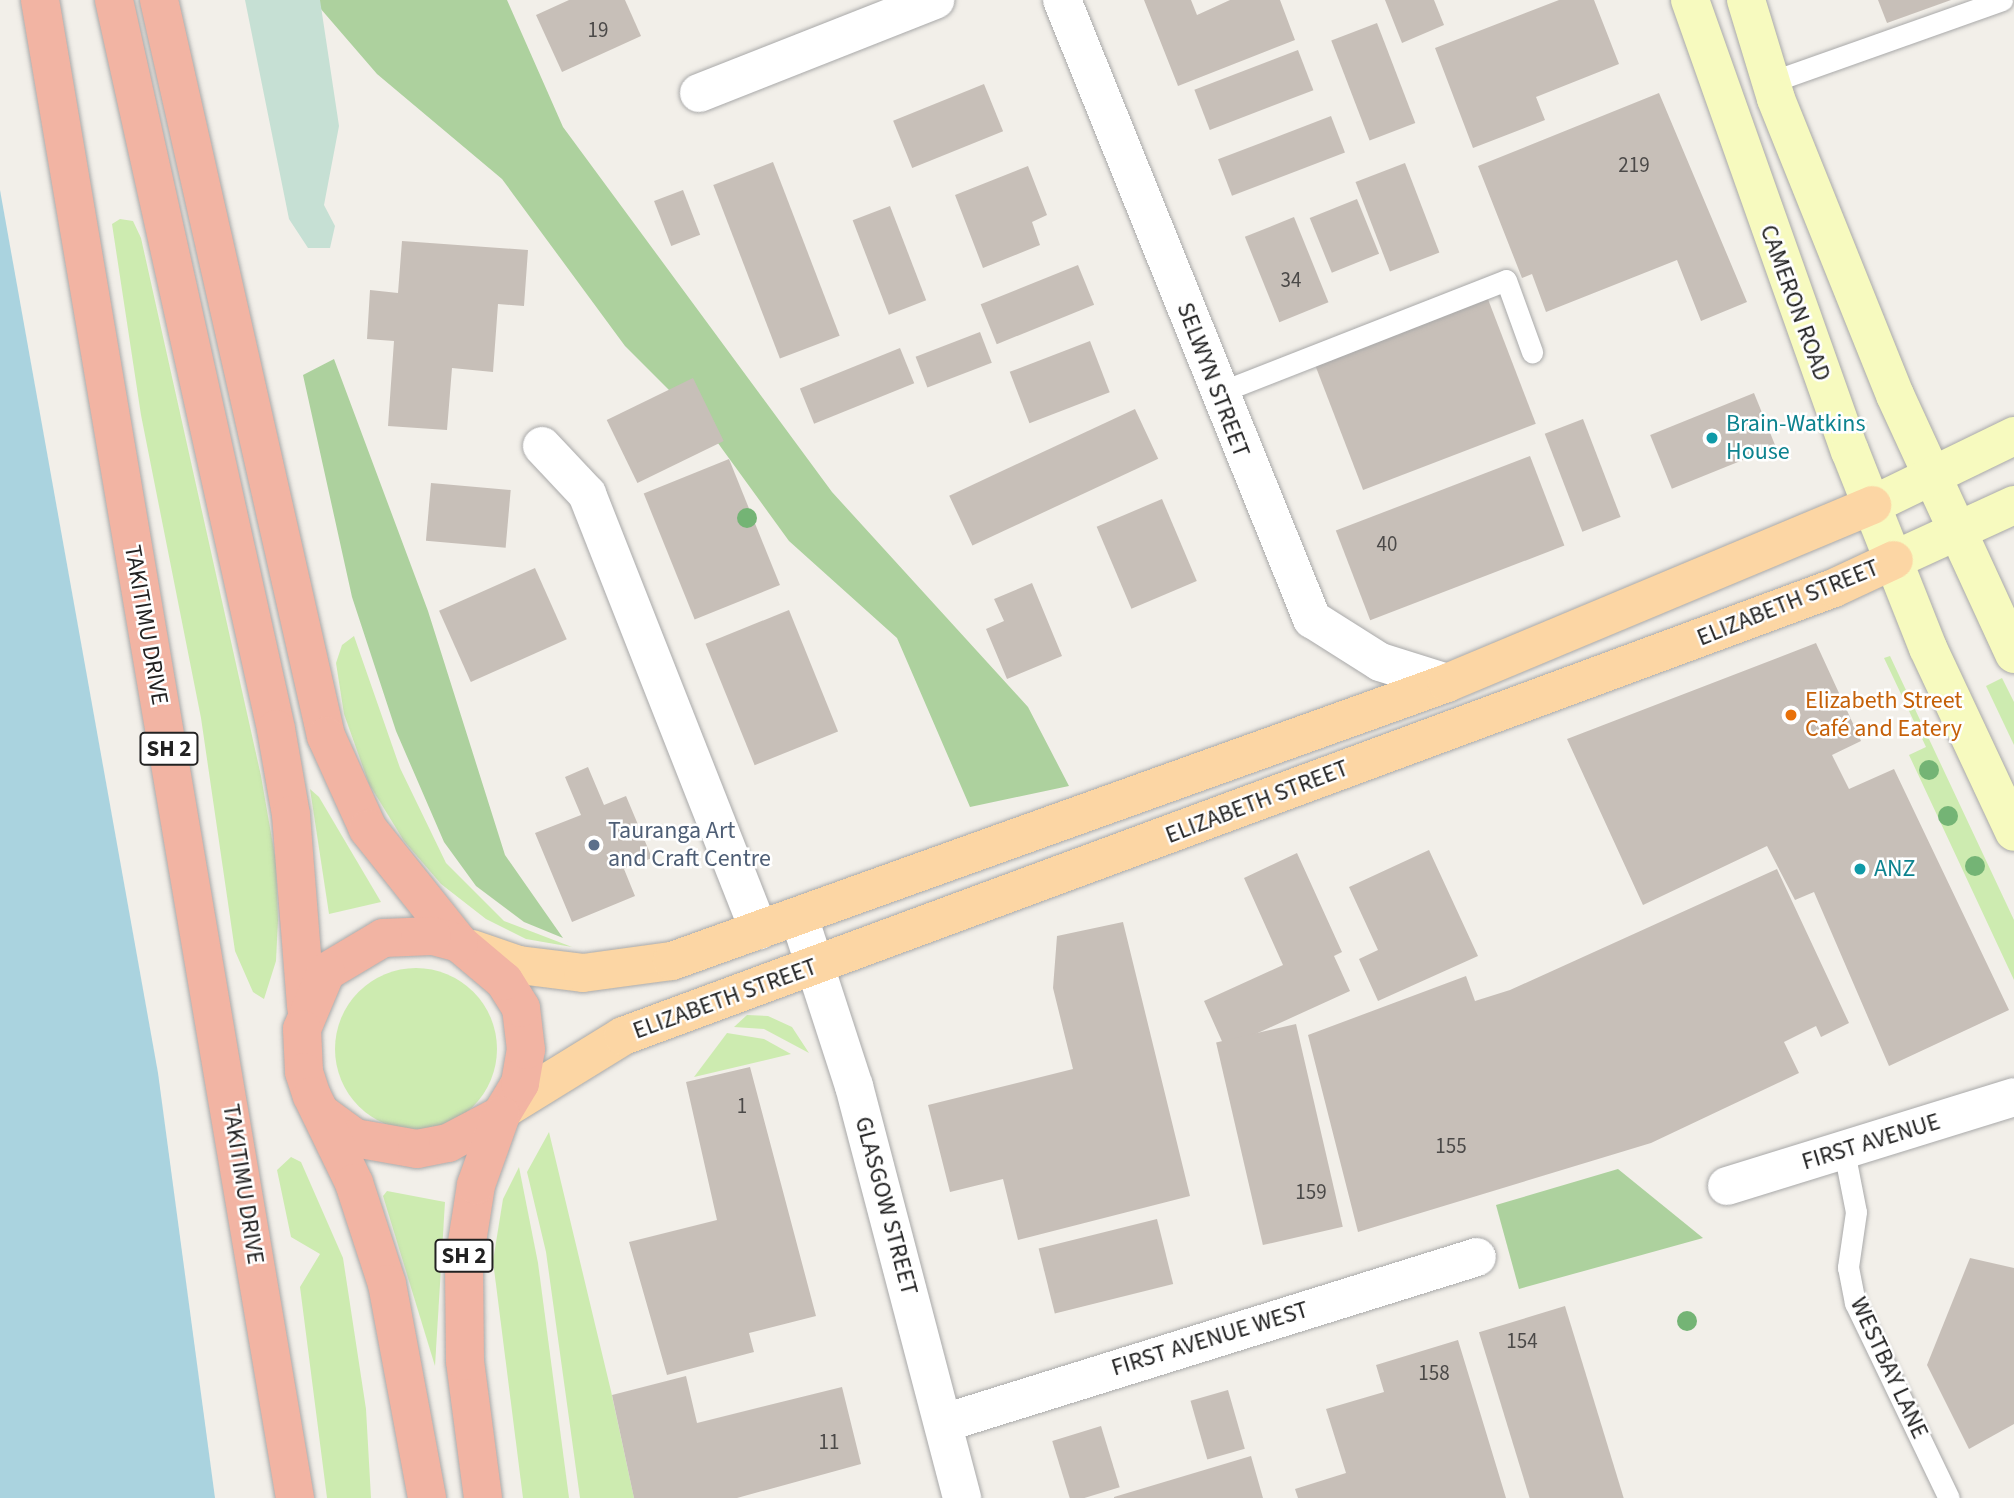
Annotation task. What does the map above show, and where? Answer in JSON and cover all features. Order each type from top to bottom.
[{"type":"highway","name":"TAKITIMU DRIVE","points":[[40,0],[295,1498]]},
{"type":"highway","points":[[114,0],[276,729],[292,828],[306,1007],[304,1072],[354,1183],[387,1284],[427,1498]]},
{"type":"highway","name":"SH 2","points":[[159,0],[330,748],[384,855],[521,1008],[526,1050],[520,1083],[503,1111],[476,1185],[464,1261],[465,1361],[483,1498]]},
{"type":"highway","points":[[306,1007],[326,972],[365,945],[406,935],[466,946]]},
{"type":"highway","points":[[321,1113],[355,1138],[417,1150],[448,1143],[503,1111]]},
{"type":"main road","name":"CAMERON ROAD","points":[[1690,0],[1781,268],[1872,505],[2014,832]]},
{"type":"main road","points":[[1746,0],[1771,82],[1934,478],[2014,654]]},
{"type":"main road","name":"ELIZABETH STREET","points":[[466,946],[519,965],[583,973],[672,961],[1447,683],[1934,478],[2014,436]]},
{"type":"main road","name":"ELIZABETH STREET","points":[[503,1111],[623,1036],[1834,588],[2014,505]]},
{"type":"street","points":[[699,93],[935,0]]},
{"type":"street","name":"SELWYN STREET","points":[[1062,0],[1291,578],[1312,619],[1332,635],[1380,662],[1447,683]]},
{"type":"street","points":[[542,446],[587,494],[759,930]]},
{"type":"street","name":"GLASGOW STREET","points":[[799,917],[816,966],[944,1423],[962,1498]]},
{"type":"street","name":"FIRST AVENUE","points":[[1727,1186],[2014,1097]]},
{"type":"street","name":"FIRST AVENUE WEST","points":[[944,1423],[1477,1257]]},
{"type":"lane","points":[[1771,82],[2002,0]]},
{"type":"lane","points":[[1218,393],[1506,280],[1532,352]]},
{"type":"lane","name":"WESTBAY LANE","points":[[1844,1150],[1856,1212],[1848,1266],[1855,1303],[1950,1498]]},
{"type":"green space","points":[[245,0],[320,0],[339,126],[324,205],[335,226],[330,248],[308,248],[289,219]]},
{"type":"green space","points":[[320,0],[507,0],[563,127],[832,492],[1028,707],[1069,786],[970,807],[897,638],[789,541],[707,428],[625,346],[502,179],[377,74],[320,8]]},
{"type":"green space","points":[[120,219],[133,221],[141,238],[261,776],[276,862],[278,920],[276,961],[264,999],[253,992],[235,951],[201,718],[141,415],[112,224]]},
{"type":"green space","points":[[334,359],[428,611],[505,855],[563,938],[524,922],[476,886],[444,842],[396,731],[352,597],[303,375]]},
{"type":"green space","points":[[354,636],[400,768],[446,863],[504,921],[572,947],[526,939],[486,919],[441,884],[404,841],[369,784],[344,714],[336,663],[342,645]]},
{"type":"green space","points":[[1890,656],[2014,920],[2014,980],[1909,755],[1926,747],[1884,658]]},
{"type":"green space","points":[[2002,678],[2014,702],[2014,745],[1986,686]]},
{"type":"green space","points":[[310,789],[319,797],[381,902],[329,914]]},
{"type":"green space","points":[[416,968],[447,975],[473,992],[490,1018],[497,1049],[490,1080],[473,1106],[447,1123],[416,1130],[385,1123],[359,1106],[342,1080],[335,1049],[342,1018],[359,992],[385,975]]},
{"type":"green space","points":[[747,1015],[768,1016],[792,1027],[809,1053],[764,1029],[734,1027]]},
{"type":"green space","points":[[727,1033],[764,1039],[791,1054],[694,1077]]},
{"type":"green space","points":[[549,1132],[634,1498],[580,1498],[546,1252],[527,1172]]},
{"type":"green space","points":[[291,1157],[301,1162],[343,1258],[366,1409],[371,1498],[327,1498],[300,1287],[320,1254],[291,1237],[277,1170]]},
{"type":"green space","points":[[519,1167],[538,1263],[569,1498],[523,1498],[493,1261],[503,1199]]},
{"type":"green space","points":[[1618,1169],[1703,1238],[1519,1289],[1496,1205]]},
{"type":"green space","points":[[387,1191],[445,1202],[435,1366],[383,1196]]},
{"type":"water","points":[[0,190],[158,1073],[215,1498],[0,1498]]},
{"type":"building","points":[[569,0],[625,0],[641,36],[562,72],[536,15]]},
{"type":"building","points":[[1144,0],[1191,0],[1197,15],[1230,0],[1280,0],[1295,40],[1178,86]]},
{"type":"building","points":[[1385,0],[1434,0],[1444,25],[1402,43]]},
{"type":"building","points":[[1559,0],[1594,0],[1619,64],[1536,97],[1545,120],[1473,148],[1435,48]]},
{"type":"building","points":[[1878,0],[1951,0],[1887,23]]},
{"type":"building","points":[[1377,23],[1415,123],[1370,140],[1331,41]]},
{"type":"building","points":[[1298,50],[1313,90],[1210,130],[1194,90]]},
{"type":"building","points":[[984,84],[1003,131],[912,168],[893,121]]},
{"type":"building","points":[[1659,93],[1747,302],[1701,321],[1677,260],[1546,312],[1532,274],[1522,278],[1478,166]]},
{"type":"building","points":[[1331,116],[1345,152],[1232,196],[1218,159]]},
{"type":"building","points":[[773,162],[840,336],[780,359],[713,185]]},
{"type":"building","points":[[1405,163],[1439,253],[1390,272],[1356,182]]},
{"type":"building","points":[[1028,166],[1047,215],[1032,222],[1040,245],[983,268],[955,195]]},
{"type":"building","points":[[683,190],[700,235],[671,246],[654,201]]},
{"type":"building","points":[[1357,199],[1379,254],[1332,273],[1310,218]]},
{"type":"building","points":[[890,206],[926,300],[889,315],[853,220]]},
{"type":"building","points":[[1294,217],[1328,302],[1279,322],[1245,237]]},
{"type":"building","points":[[402,241],[528,250],[524,306],[498,304],[493,372],[452,368],[447,430],[388,426],[394,341],[367,339],[370,290],[398,293]]},
{"type":"building","points":[[1078,265],[1094,305],[997,344],[981,304]]},
{"type":"building","points":[[1486,294],[1536,424],[1363,490],[1313,360]]},
{"type":"building","points":[[980,332],[992,363],[927,388],[916,357]]},
{"type":"building","points":[[1090,341],[1110,392],[1029,423],[1010,372]]},
{"type":"building","points":[[900,348],[914,383],[814,424],[800,388]]},
{"type":"building","points":[[693,378],[724,441],[637,483],[607,420]]},
{"type":"building","name":"Brain-Watkins House","points":[[1754,393],[1776,447],[1672,489],[1650,435]]},
{"type":"building","points":[[1135,409],[1158,459],[972,545],[949,496]]},
{"type":"building","points":[[1583,419],[1621,517],[1582,532],[1545,434]]},
{"type":"building","points":[[1530,456],[1564,546],[1370,620],[1336,531]]},
{"type":"building","points":[[729,459],[780,585],[695,620],[644,493]]},
{"type":"building","points":[[431,483],[511,490],[506,548],[426,541]]},
{"type":"building","points":[[1162,499],[1197,581],[1131,609],[1097,527]]},
{"type":"building","points":[[535,568],[567,639],[471,682],[439,611]]},
{"type":"building","points":[[1032,583],[1062,656],[1007,679],[986,629],[1004,621],[994,599]]},
{"type":"building","points":[[789,610],[838,731],[755,765],[706,644]]},
{"type":"building","name":"ANZ","points":[[1816,643],[1861,741],[1832,755],[1849,789],[1894,769],[2009,1010],[1889,1066],[1814,892],[1795,900],[1767,846],[1643,905],[1567,739]]},
{"type":"building","name":"Tauranga Art and Craft Centre","points":[[588,767],[604,805],[626,796],[652,858],[624,869],[635,896],[572,922],[535,833],[581,815],[565,777]]},
{"type":"building","points":[[1429,850],[1478,956],[1378,1001],[1359,959],[1378,950],[1349,887]]},
{"type":"building","points":[[1297,853],[1342,952],[1334,956],[1350,991],[1225,1048],[1204,1001],[1283,965],[1244,878]]},
{"type":"building","points":[[1777,869],[1849,1023],[1821,1037],[1816,1026],[1784,1042],[1799,1073],[1651,1143],[1358,1232],[1308,1035],[1466,976],[1475,1001],[1510,990]]},
{"type":"building","points":[[1123,922],[1190,1196],[1018,1240],[1003,1179],[950,1192],[928,1105],[1073,1069],[1053,988],[1057,936]]},
{"type":"building","points":[[1296,1024],[1343,1227],[1263,1245],[1216,1042]]},
{"type":"building","points":[[750,1067],[816,1316],[749,1333],[754,1352],[667,1375],[629,1242],[717,1220],[686,1082]]},
{"type":"building","points":[[1157,1219],[1173,1284],[1055,1314],[1039,1249]]},
{"type":"building","points":[[1970,1258],[2014,1268],[2014,1424],[1969,1449],[1927,1365]]},
{"type":"building","points":[[1565,1306],[1624,1498],[1530,1498],[1479,1332]]},
{"type":"building","points":[[1458,1340],[1506,1498],[1298,1498],[1295,1489],[1346,1473],[1326,1409],[1384,1392],[1376,1365]]},
{"type":"building","points":[[686,1376],[697,1423],[842,1387],[861,1464],[737,1498],[634,1498],[612,1395]]},
{"type":"building","points":[[1228,1390],[1245,1449],[1207,1459],[1191,1401]]},
{"type":"building","points":[[1101,1426],[1120,1487],[1084,1498],[1070,1498],[1052,1441]]},
{"type":"building","points":[[1251,1456],[1263,1498],[1114,1498],[1114,1497]]},
{"type":"place","name":"Brain-Watkins House","points":[[1712,438]]},
{"type":"place","name":"Elizabeth Street Café and Eatery","points":[[1791,715]]},
{"type":"place","name":"Tauranga Art and Craft Centre","points":[[594,845]]},
{"type":"place","name":"ANZ","points":[[1860,869]]}]
